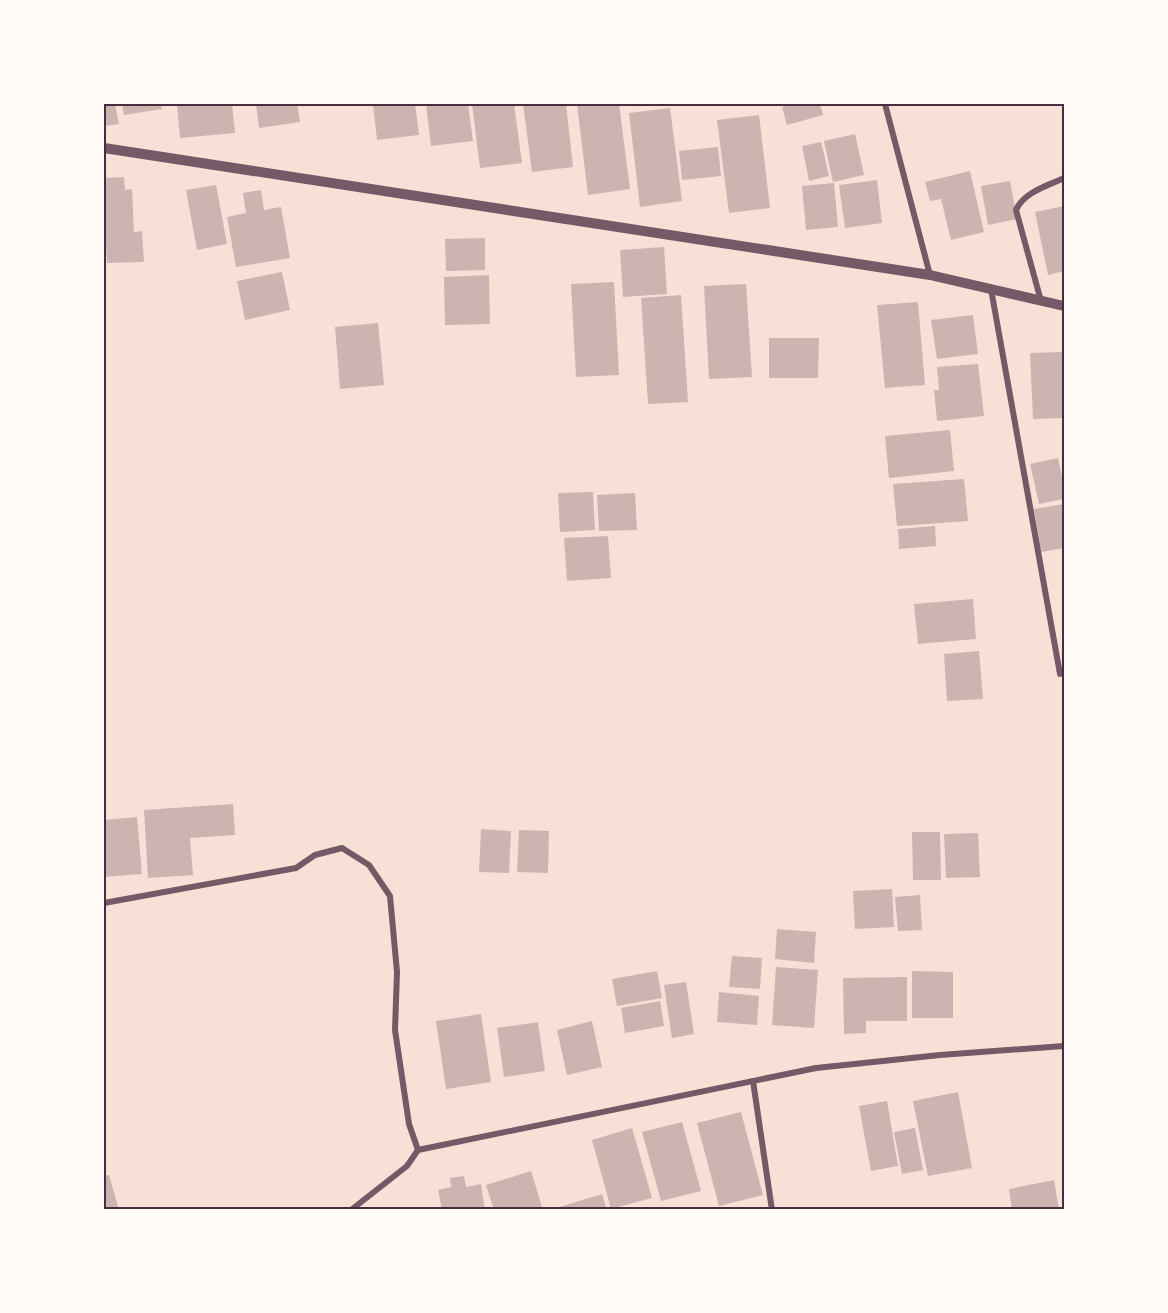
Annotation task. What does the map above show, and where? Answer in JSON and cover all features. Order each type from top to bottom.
[{"type":"street","points":[[885,104],[930,275]]},
{"type":"street","points":[[104,148],[930,275],[1065,306]]},
{"type":"street","points":[[1041,302],[1016,210],[1020,201],[1026,196],[1065,178]]},
{"type":"street","points":[[991,288],[1060,674]]},
{"type":"street","points":[[104,903],[297,868],[315,855],[342,849],[369,866],[390,896],[397,972],[395,1030],[409,1124],[418,1150]]},
{"type":"street","points":[[351,1209],[407,1166],[418,1150],[816,1068],[940,1055],[1065,1046]]},
{"type":"street","points":[[753,1082],[772,1209]]},
{"type":"building","points":[[104,104],[115,104],[119,124],[104,126]]},
{"type":"building","points":[[122,104],[161,104],[162,109],[124,115]]},
{"type":"building","points":[[177,104],[232,104],[235,133],[180,138]]},
{"type":"building","points":[[256,104],[297,104],[300,122],[259,128]]},
{"type":"building","points":[[373,104],[415,104],[419,135],[377,140]]},
{"type":"building","points":[[426,104],[468,104],[473,141],[431,146]]},
{"type":"building","points":[[472,104],[514,104],[522,163],[480,168]]},
{"type":"building","points":[[523,104],[566,104],[573,167],[532,172]]},
{"type":"building","points":[[577,104],[619,104],[630,189],[588,195]]},
{"type":"building","points":[[793,104],[820,104],[823,115],[787,125],[782,107]]},
{"type":"building","points":[[670,108],[682,201],[640,207],[629,113]]},
{"type":"building","points":[[759,115],[770,208],[729,213],[717,120]]},
{"type":"building","points":[[855,134],[864,175],[833,182],[824,141]]},
{"type":"building","points":[[821,142],[829,176],[809,181],[802,146]]},
{"type":"building","points":[[718,147],[721,176],[682,180],[679,151]]},
{"type":"building","points":[[970,171],[984,232],[951,240],[941,199],[930,201],[925,182]]},
{"type":"building","points":[[124,177],[125,190],[132,189],[134,232],[142,231],[144,262],[107,263],[104,233],[104,178]]},
{"type":"building","points":[[877,180],[882,223],[845,228],[839,185]]},
{"type":"building","points":[[1010,181],[1017,219],[988,225],[981,186]]},
{"type":"building","points":[[834,183],[838,227],[806,230],[802,186]]},
{"type":"building","points":[[216,185],[227,244],[197,250],[186,190]]},
{"type":"building","points":[[261,190],[264,210],[281,207],[290,258],[236,267],[227,217],[246,213],[243,193]]},
{"type":"building","points":[[1064,206],[1064,271],[1048,275],[1035,212]]},
{"type":"building","points":[[485,238],[485,270],[446,271],[445,239]]},
{"type":"building","points":[[664,247],[667,294],[623,297],[620,250]]},
{"type":"building","points":[[282,272],[290,310],[245,320],[237,281]]},
{"type":"building","points":[[489,275],[490,324],[445,325],[444,277]]},
{"type":"building","points":[[614,282],[619,375],[576,377],[571,284]]},
{"type":"building","points":[[746,284],[752,377],[709,379],[704,286]]},
{"type":"building","points":[[681,295],[688,402],[648,404],[641,298]]},
{"type":"building","points":[[918,302],[925,385],[885,388],[877,305]]},
{"type":"building","points":[[973,315],[978,354],[937,359],[931,320]]},
{"type":"building","points":[[378,323],[384,385],[340,389],[335,327]]},
{"type":"building","points":[[769,338],[819,338],[818,378],[769,378]]},
{"type":"building","points":[[1064,352],[1064,418],[1033,419],[1030,353]]},
{"type":"building","points":[[978,364],[984,416],[937,421],[934,390],[939,390],[937,367]]},
{"type":"building","points":[[950,430],[954,471],[889,478],[885,436]]},
{"type":"building","points":[[1058,458],[1064,486],[1064,499],[1039,504],[1030,464]]},
{"type":"building","points":[[964,479],[968,521],[897,526],[893,484]]},
{"type":"building","points":[[593,492],[595,530],[560,532],[558,493]]},
{"type":"building","points":[[635,493],[637,530],[599,531],[597,495]]},
{"type":"building","points":[[1064,504],[1064,548],[1041,552],[1034,509]]},
{"type":"building","points":[[935,526],[936,546],[899,549],[898,529]]},
{"type":"building","points":[[608,536],[611,578],[567,581],[564,538]]},
{"type":"building","points":[[973,599],[976,639],[918,644],[914,604]]},
{"type":"building","points":[[979,651],[983,699],[947,701],[944,654]]},
{"type":"building","points":[[233,804],[235,835],[190,838],[193,875],[148,878],[144,810]]},
{"type":"building","points":[[137,817],[142,874],[104,877],[104,820]]},
{"type":"building","points":[[481,829],[511,831],[509,873],[479,872]]},
{"type":"building","points":[[519,830],[549,831],[548,873],[517,872]]},
{"type":"building","points":[[912,832],[940,832],[941,880],[913,880]]},
{"type":"building","points":[[978,833],[980,877],[946,878],[944,834]]},
{"type":"building","points":[[892,889],[894,927],[855,929],[853,891]]},
{"type":"building","points":[[920,895],[922,930],[898,931],[895,897]]},
{"type":"building","points":[[777,929],[816,932],[814,963],[775,959]]},
{"type":"building","points":[[732,956],[762,958],[760,989],[729,987]]},
{"type":"building","points":[[776,967],[818,970],[814,1028],[772,1025]]},
{"type":"building","points":[[657,971],[662,998],[617,1006],[612,979]]},
{"type":"building","points":[[912,971],[953,972],[953,1018],[912,1018]]},
{"type":"building","points":[[907,977],[907,1021],[866,1021],[866,1033],[844,1034],[843,978]]},
{"type":"building","points":[[686,982],[694,1034],[672,1038],[664,985]]},
{"type":"building","points":[[719,992],[759,996],[757,1025],[717,1022]]},
{"type":"building","points":[[660,1001],[664,1026],[625,1033],[621,1008]]},
{"type":"building","points":[[481,1014],[491,1082],[446,1089],[436,1021]]},
{"type":"building","points":[[592,1021],[602,1067],[567,1075],[557,1030]]},
{"type":"building","points":[[538,1022],[545,1071],[504,1077],[497,1028]]},
{"type":"building","points":[[958,1092],[972,1168],[928,1176],[913,1101]]},
{"type":"building","points":[[887,1101],[898,1166],[871,1171],[859,1106]]},
{"type":"building","points":[[741,1112],[763,1195],[719,1206],[697,1123]]},
{"type":"building","points":[[682,1122],[701,1191],[661,1201],[642,1132]]},
{"type":"building","points":[[632,1128],[652,1198],[611,1209],[592,1140]]},
{"type":"building","points":[[915,1128],[923,1170],[902,1174],[894,1132]]},
{"type":"building","points":[[531,1171],[543,1210],[494,1210],[486,1185]]},
{"type":"building","points":[[109,1175],[119,1210],[104,1210],[104,1176]]},
{"type":"building","points":[[464,1176],[466,1187],[481,1184],[485,1210],[442,1210],[438,1190],[451,1187],[450,1178]]},
{"type":"building","points":[[1054,1180],[1059,1210],[1012,1210],[1009,1189]]},
{"type":"building","points":[[602,1194],[607,1210],[553,1210],[553,1209]]}]
